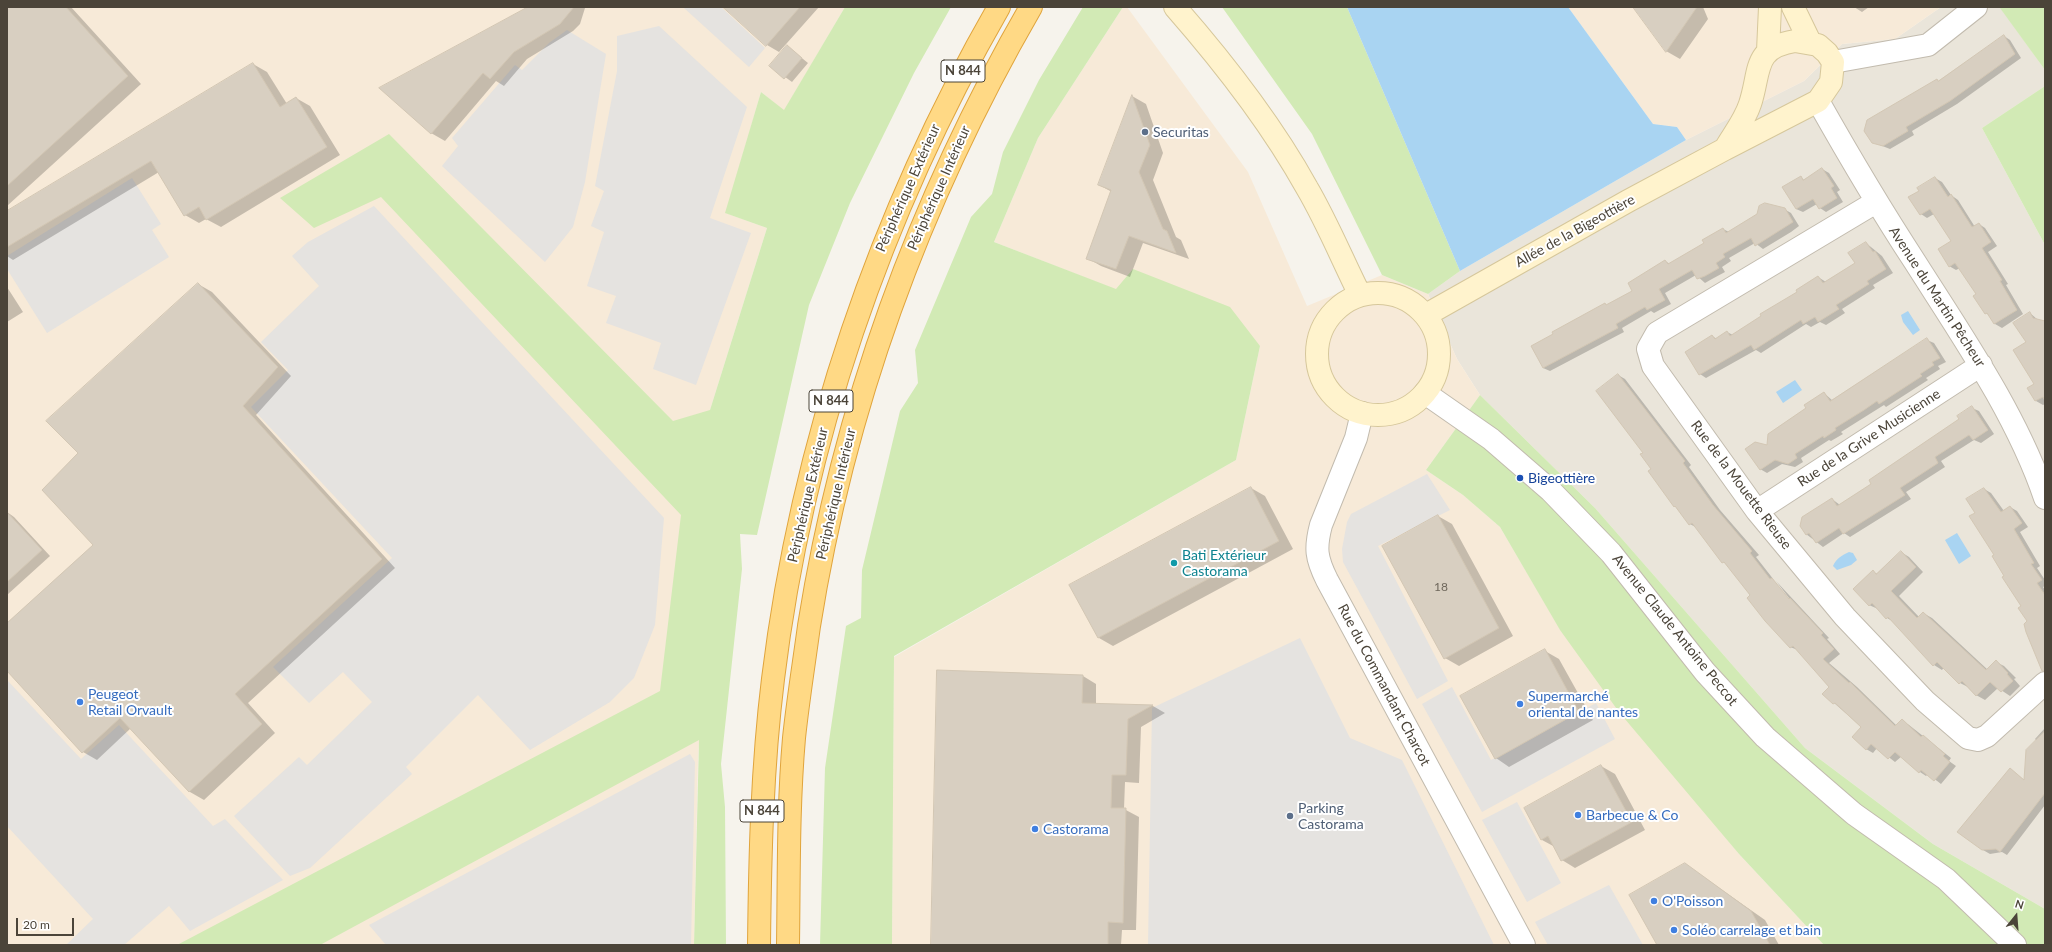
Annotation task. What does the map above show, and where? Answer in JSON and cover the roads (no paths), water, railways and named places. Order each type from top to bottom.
[{"type":"highway","name":"Périphérique Extérieur","points":[[759,945],[762,822],[770,710],[786,596],[803,504],[855,320],[882,247],[930,136],[975,48],[999,7]]},
{"type":"highway","name":"Périphérique Intérieur","points":[[788,945],[788,831],[794,738],[800,684],[824,540],[851,429],[882,329],[929,206],[975,108],[1031,7]]},
{"type":"highway","points":[[789,904],[803,934],[803,945]]},
{"type":"main road","points":[[1175,7],[1256,108],[1281,145],[1308,188],[1360,295]]},
{"type":"main road","points":[[1768,51],[1770,7]]},
{"type":"main road","points":[[1793,7],[1810,42]]},
{"type":"main road","points":[[1725,149],[1750,106],[1761,60],[1768,51],[1782,43],[1795,41],[1810,42],[1818,45],[1827,53],[1833,62],[1831,82],[1818,101]]},
{"type":"main road","name":"Allée de la Bigeottière","points":[[1426,315],[1628,201],[1818,101]]},
{"type":"main road","points":[[1378,292],[1396,295],[1412,303],[1426,315],[1436,334],[1439,354],[1435,375],[1425,393],[1412,405],[1396,412],[1379,415],[1362,413],[1341,403],[1326,387],[1317,366],[1316,343],[1324,322],[1339,305],[1360,295],[1378,292]]},
{"type":"street","points":[[1833,62],[1928,45],[1976,7]]},
{"type":"street","name":"Avenue du Martin Pêcheur","points":[[1818,101],[1876,202],[1981,365],[2019,438],[2045,498]]},
{"type":"street","name":"Rue de la Mouette Rieuse","points":[[1876,202],[1657,333],[1648,349],[1653,366],[1757,511],[1851,622],[1925,701],[1968,738],[1978,740],[1988,736],[2045,682]]},
{"type":"street","name":"Rue de la Grive Musicienne","points":[[1757,511],[1981,365]]},
{"type":"street","name":"Avenue Claude Antoine Peccot","points":[[1425,393],[1491,439],[1551,491],[1611,553],[1705,672],[1765,737],[1854,814],[1946,879],[2016,945]]},
{"type":"street","name":"Rue du Commandant Charcot","points":[[1362,413],[1356,438],[1321,525],[1316,547],[1317,556],[1327,580],[1524,945]]},
{"type":"water","points":[[1347,7],[1568,7],[1653,124],[1677,127],[1686,140],[1460,271]]},
{"type":"water","points":[[1908,311],[1920,330],[1913,335],[1903,322],[1901,315]]},
{"type":"water","points":[[1795,380],[1802,390],[1783,403],[1776,392]]},
{"type":"water","points":[[1957,533],[1971,556],[1959,564],[1945,540]]},
{"type":"water","points":[[1849,552],[1853,553],[1857,560],[1851,565],[1837,570],[1833,566],[1836,561],[1844,554]]},
{"type":"place","name":"Securitas","points":[[1145,132]]},
{"type":"place","name":"Bigeottière","points":[[1520,478]]},
{"type":"place","name":"Bati Extérieur Castorama","points":[[1174,563]]},
{"type":"place","name":"Peugeot Retail Orvault","points":[[80,702]]},
{"type":"place","name":"Supermarché oriental de nantes","points":[[1520,704]]},
{"type":"place","name":"Barbecue & Co","points":[[1578,815]]},
{"type":"place","name":"Parking Castorama","points":[[1290,816]]},
{"type":"place","name":"Castorama","points":[[1035,829]]},
{"type":"place","name":"O'Poisson","points":[[1654,901]]},
{"type":"place","name":"Soléo carrelage et bain","points":[[1674,930]]}]
